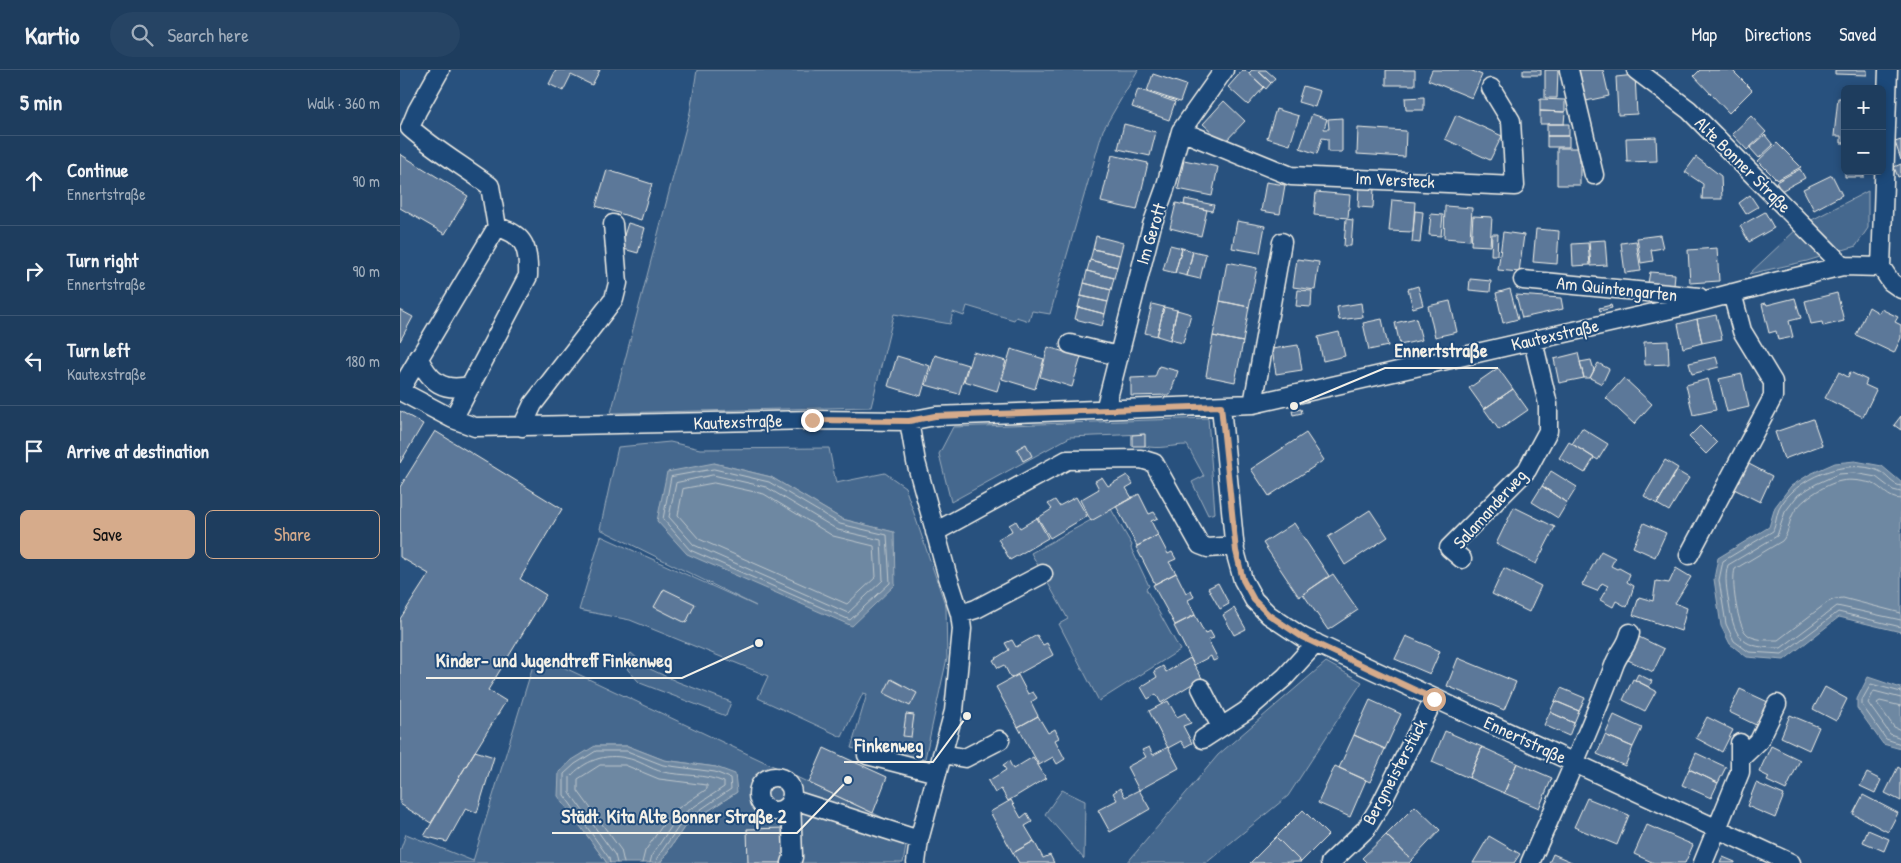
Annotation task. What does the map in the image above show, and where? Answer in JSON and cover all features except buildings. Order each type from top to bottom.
[{"type":"street","points":[[403,385],[418,357],[498,227],[490,186],[465,167],[432,148],[410,128],[417,111],[440,70]]},
{"type":"street","name":"Im Gerott","points":[[1105,410],[1152,225],[1166,189],[1181,131],[1224,70]]},
{"type":"street","points":[[1569,70],[1594,175]]},
{"type":"street","name":"Alte Bonner Straße","points":[[1636,70],[1689,110],[1843,266]]},
{"type":"street","points":[[1888,70],[1881,267],[1891,282],[1901,289]]},
{"type":"street","name":"Im Versteck","points":[[1181,131],[1291,176],[1515,186],[1511,121],[1491,88]]},
{"type":"street","points":[[522,428],[533,404],[614,299],[618,283],[614,224]]},
{"type":"street","points":[[457,412],[528,276],[529,258],[523,242],[515,234],[498,227]]},
{"type":"street","points":[[1253,404],[1282,242]]},
{"type":"street","name":"Kautexstraße","points":[[403,385],[457,412],[475,428],[812,420],[909,421],[935,416],[1253,404],[1711,299],[1843,266],[1881,267]]},
{"type":"street","name":"Am Quintengarten","points":[[1523,280],[1711,299]]},
{"type":"street","points":[[1689,555],[1773,397],[1773,382],[1742,331],[1732,293]]},
{"type":"street","name":"Salamanderweg","points":[[1462,559],[1450,548],[1527,470],[1548,431],[1548,404],[1533,340]]},
{"type":"street","points":[[1070,344],[1118,356]]},
{"type":"street","points":[[418,357],[426,373],[435,383],[462,388],[472,385]]},
{"type":"street","name":"Ennertstraße","points":[[1221,406],[1235,546],[1243,580],[1254,600],[1269,615],[1302,637],[1791,863]]},
{"type":"street","points":[[909,421],[916,462],[960,614],[962,629],[954,711],[919,840],[916,863]]},
{"type":"street","points":[[935,532],[1067,460],[1140,459],[1154,463],[1200,546],[1208,548],[1235,546]]},
{"type":"street","points":[[960,614],[976,609],[1043,574]]},
{"type":"street","name":"Ennertstraße","points":[[1574,763],[1603,699],[1616,661],[1630,633]]},
{"type":"street","points":[[1203,739],[1246,711],[1316,643]]},
{"type":"street","points":[[1201,688],[1221,727]]},
{"type":"street","name":"Bergmeisterstück","points":[[1330,863],[1366,829],[1380,806],[1434,699]]},
{"type":"street","points":[[1703,863],[1740,772],[1740,751],[1759,741],[1777,704]]},
{"type":"street","points":[[942,754],[966,758],[1000,740]]},
{"type":"street","points":[[867,755],[937,773]]},
{"type":"street","points":[[1530,863],[1574,763]]},
{"type":"street","points":[[791,863],[793,857],[791,799],[919,840]]},
{"type":"shaded area","points":[[697,70],[1138,70],[1103,130],[1050,314],[1032,311],[1029,321],[1016,317],[1014,320],[967,306],[964,316],[953,312],[950,324],[894,314],[871,407],[611,413],[690,112]]},
{"type":"shaded area","points":[[1868,191],[1868,228],[1856,246],[1807,261],[1749,274],[1800,226]]},
{"type":"shaded area","points":[[1208,418],[1215,513],[1208,515],[1192,482],[1204,476],[1187,445],[1145,446],[1144,434],[1070,437],[951,502],[939,454],[953,427]]},
{"type":"shaded area","points":[[670,442],[700,449],[829,448],[836,483],[885,473],[905,487],[946,607],[947,658],[924,763],[851,748],[867,694],[863,693],[842,737],[758,698],[768,676],[630,620],[579,610],[601,536],[756,606],[600,529],[618,447]],"holes":[[[714,463],[771,477],[842,519],[893,532],[657,521]]]},
{"type":"shaded area","points":[[1111,509],[1132,545],[1131,548],[1149,586],[1146,589],[1180,650],[1099,701],[1059,624],[1068,619],[1031,553]]},
{"type":"shaded area","points":[[631,653],[650,669],[731,702],[726,716],[640,683],[628,670],[624,661]]},
{"type":"shaded area","points":[[535,659],[563,667],[909,830],[903,863],[660,863],[685,826],[737,792],[716,767],[664,760],[628,746],[595,746],[593,844],[607,863],[400,863],[400,851],[406,834],[473,861]]},
{"type":"shaded area","points":[[1326,662],[1362,682],[1288,796],[1206,863],[1127,863],[1218,755]]},
{"type":"shaded area","points":[[1062,790],[1085,801],[1084,859],[1045,814]]},
{"type":"water","points":[[1855,461],[1882,466],[1901,482],[1901,632],[1839,617],[1784,660],[1747,657],[1730,644],[1721,626],[1714,579],[1718,558],[1769,527],[1775,507],[1791,486],[1810,474],[1835,463]]},
{"type":"water","points":[[714,463],[771,477],[842,519],[894,532],[895,585],[852,626],[687,554],[657,521],[667,472]]},
{"type":"water","points":[[1868,677],[1901,688],[1901,749],[1883,744],[1857,708],[1857,699]]},
{"type":"water","points":[[595,746],[628,746],[664,760],[716,767],[735,774],[737,792],[685,826],[660,863],[607,863],[558,796],[559,772],[572,760]]},
{"type":"place","name":"Ennertstraße","points":[[1294,406]]},
{"type":"place","name":"Kinder- und Jugendtreff Finkenweg","points":[[759,643]]},
{"type":"place","name":"Finkenweg","points":[[967,716]]},
{"type":"place","name":"Städt. Kita Alte Bonner Straße 2","points":[[848,780]]},
{"type":"route","points":[[812,420],[909,421],[935,416],[1221,406],[1236,551],[1243,580],[1254,600],[1269,615],[1302,637],[1342,654],[1434,699]]}]
